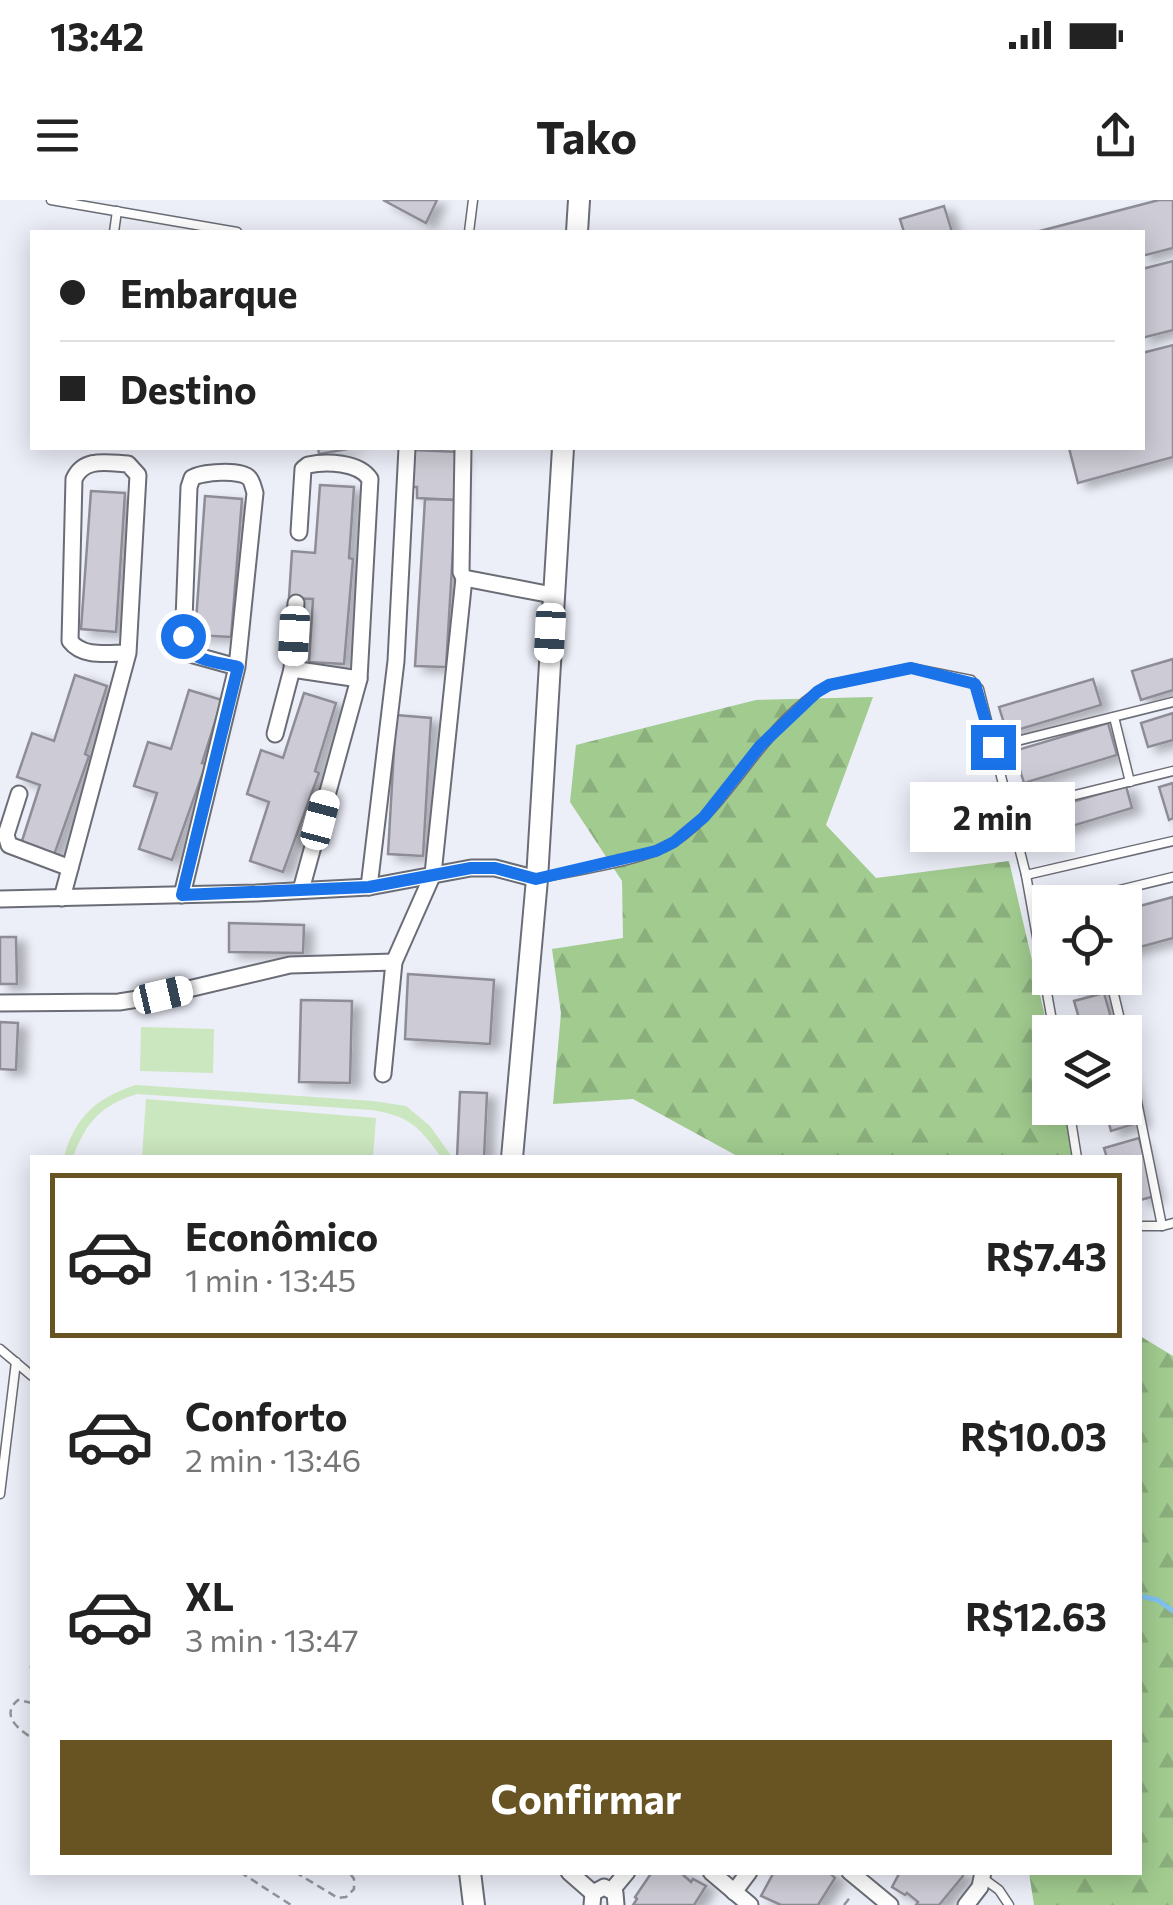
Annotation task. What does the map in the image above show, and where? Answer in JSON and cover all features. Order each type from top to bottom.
[{"type":"main road","points":[[577,230],[579,200]]},
{"type":"main road","points":[[512,1155],[536,879],[563,450]]},
{"type":"main road","points":[[470,1875],[474,1905]]},
{"type":"street","points":[[369,887],[396,662],[407,450]]},
{"type":"street","points":[[383,1074],[394,962],[434,874],[464,578],[464,450]]},
{"type":"street","points":[[62,898],[128,654],[138,475],[128,464],[88,463],[78,469],[74,479],[70,641],[85,652],[128,654]]},
{"type":"street","points":[[299,532],[303,469],[308,464],[358,467],[365,472],[370,479],[358,679],[301,890]]},
{"type":"street","points":[[182,895],[238,667],[256,493],[251,479],[244,474],[200,473],[192,478],[190,487],[183,646],[190,654],[238,667]]},
{"type":"street","points":[[464,578],[552,595]]},
{"type":"street","points":[[274,734],[292,669],[296,603]]},
{"type":"street","points":[[292,669],[358,679]]},
{"type":"street","points":[[18,794],[6,835],[10,845],[70,868]]},
{"type":"street","points":[[0,899],[369,887],[434,874],[495,868],[536,879]]},
{"type":"street","points":[[0,1003],[119,1002],[290,965],[394,962]]},
{"type":"street","points":[[572,1875],[593,1899],[604,1887],[614,1898],[625,1875]]},
{"type":"street","points":[[714,1875],[750,1905]]},
{"type":"street","points":[[734,1892],[748,1875]]},
{"type":"street","points":[[854,1875],[890,1905]]},
{"type":"street","points":[[966,1905],[983,1876]]},
{"type":"lane","points":[[51,200],[226,230]]},
{"type":"lane","points":[[469,230],[473,200]]},
{"type":"lane","points":[[114,230],[117,211]]},
{"type":"lane","points":[[536,879],[656,851],[674,842],[704,817],[760,746],[817,692],[829,685],[911,668],[971,680],[978,689],[1032,905]]},
{"type":"lane","points":[[993,747],[1173,702]]},
{"type":"lane","points":[[1114,717],[1130,782]]},
{"type":"lane","points":[[1010,811],[1173,771]]},
{"type":"lane","points":[[1026,876],[1173,841]]},
{"type":"lane","points":[[1142,886],[1173,877]]},
{"type":"lane","points":[[1071,1125],[1076,1155]]},
{"type":"lane","points":[[1142,1125],[1162,1226]]},
{"type":"lane","points":[[1142,1226],[1173,1223]]},
{"type":"lane","points":[[0,1349],[30,1374]]},
{"type":"lane","points":[[0,1494],[16,1362]]},
{"type":"lane","points":[[983,1876],[1008,1905]]},
{"type":"path","points":[[30,1702],[14,1702],[8,1715],[12,1726],[30,1737]]},
{"type":"path","points":[[245,1875],[291,1905]]},
{"type":"path","points":[[300,1875],[334,1897],[343,1898],[354,1889],[351,1875]]},
{"type":"green space","points":[[873,697],[826,825],[876,878],[1009,861],[1032,960],[1032,995],[1040,995],[1045,1015],[1032,1015],[1032,1125],[1068,1125],[1072,1155],[735,1155],[633,1099],[553,1104],[561,1013],[552,949],[623,938],[622,881],[570,802],[576,745],[756,700]]},
{"type":"green space","points":[[141,1027],[214,1029],[213,1073],[140,1071]]},
{"type":"green space","points":[[136,1085],[406,1106],[430,1126],[451,1155],[439,1155],[412,1124],[372,1110],[137,1094],[96,1116],[74,1155],[65,1155],[81,1120],[110,1096]]},
{"type":"green space","points":[[146,1099],[376,1118],[373,1155],[142,1155]]},
{"type":"green space","points":[[1142,1337],[1173,1356],[1173,1905],[1034,1905],[1029,1875],[1142,1875]]},
{"type":"building","points":[[383,200],[437,200],[426,223]]},
{"type":"building","points":[[1159,200],[1173,200],[1173,248],[1145,255],[1145,230],[1044,230]]},
{"type":"building","points":[[944,206],[951,230],[903,230],[900,219]]},
{"type":"building","points":[[1173,261],[1173,330],[1145,337],[1145,268]]},
{"type":"building","points":[[1173,345],[1173,457],[1078,483],[1070,450],[1145,450],[1145,352]]},
{"type":"building","points":[[413,450],[459,452],[456,500],[417,498],[417,487],[411,487]]},
{"type":"building","points":[[320,485],[354,487],[349,558],[353,559],[344,664],[309,662],[313,599],[289,598],[292,551],[315,553]]},
{"type":"building","points":[[91,491],[125,493],[116,632],[81,629]]},
{"type":"building","points":[[205,496],[242,499],[231,637],[195,635]]},
{"type":"building","points":[[425,499],[456,500],[446,667],[415,666]]},
{"type":"building","points":[[1173,659],[1173,690],[1141,700],[1132,671]]},
{"type":"building","points":[[75,675],[107,686],[85,754],[89,756],[54,855],[21,844],[40,785],[17,777],[32,733],[54,741]]},
{"type":"building","points":[[1093,679],[1101,705],[1007,733],[999,707]]},
{"type":"building","points":[[189,690],[222,700],[202,763],[206,764],[172,860],[139,849],[157,793],[134,786],[148,742],[171,749]]},
{"type":"building","points":[[304,693],[336,703],[315,771],[319,773],[283,872],[250,861],[269,802],[247,794],[261,750],[283,758]]},
{"type":"building","points":[[1173,713],[1173,740],[1148,747],[1141,723]]},
{"type":"building","points":[[396,715],[431,718],[423,856],[388,854]]},
{"type":"building","points":[[1108,723],[1117,755],[1024,783],[1014,751]]},
{"type":"building","points":[[1173,783],[1173,818],[1169,820],[1159,787]]},
{"type":"building","points":[[1126,786],[1132,808],[1042,835],[1035,813]]},
{"type":"building","points":[[1173,897],[1173,938],[1142,946],[1142,905]]},
{"type":"building","points":[[229,923],[304,925],[303,953],[229,952]]},
{"type":"building","points":[[0,937],[16,937],[17,984],[0,984]]},
{"type":"building","points":[[408,974],[494,980],[490,1044],[405,1039]]},
{"type":"building","points":[[1105,995],[1110,1015],[1078,1015],[1074,1001]]},
{"type":"building","points":[[301,1000],[352,1001],[350,1083],[299,1082]]},
{"type":"building","points":[[0,1022],[18,1023],[16,1070],[0,1069]]},
{"type":"building","points":[[460,1092],[487,1093],[484,1155],[457,1155]]},
{"type":"building","points":[[1109,1125],[1131,1125],[1111,1131]]},
{"type":"building","points":[[1139,1138],[1155,1196],[1142,1199],[1142,1155],[1106,1155],[1104,1148]]},
{"type":"building","points":[[650,1875],[683,1875],[706,1886],[694,1905],[633,1905]]},
{"type":"building","points":[[772,1875],[835,1878],[818,1905],[781,1905],[761,1896]]},
{"type":"building","points":[[898,1875],[963,1875],[939,1905],[916,1905],[918,1902],[907,1893],[892,1887]]},
{"type":"waterway","points":[[1142,1596],[1158,1600],[1173,1611]]},
{"type":"route","points":[[183,636],[183,646],[190,654],[238,667],[182,895],[369,887],[471,868],[495,868],[536,879],[656,851],[674,842],[704,817],[760,746],[817,692],[829,685],[903,668],[971,680],[978,689],[993,747]]}]
